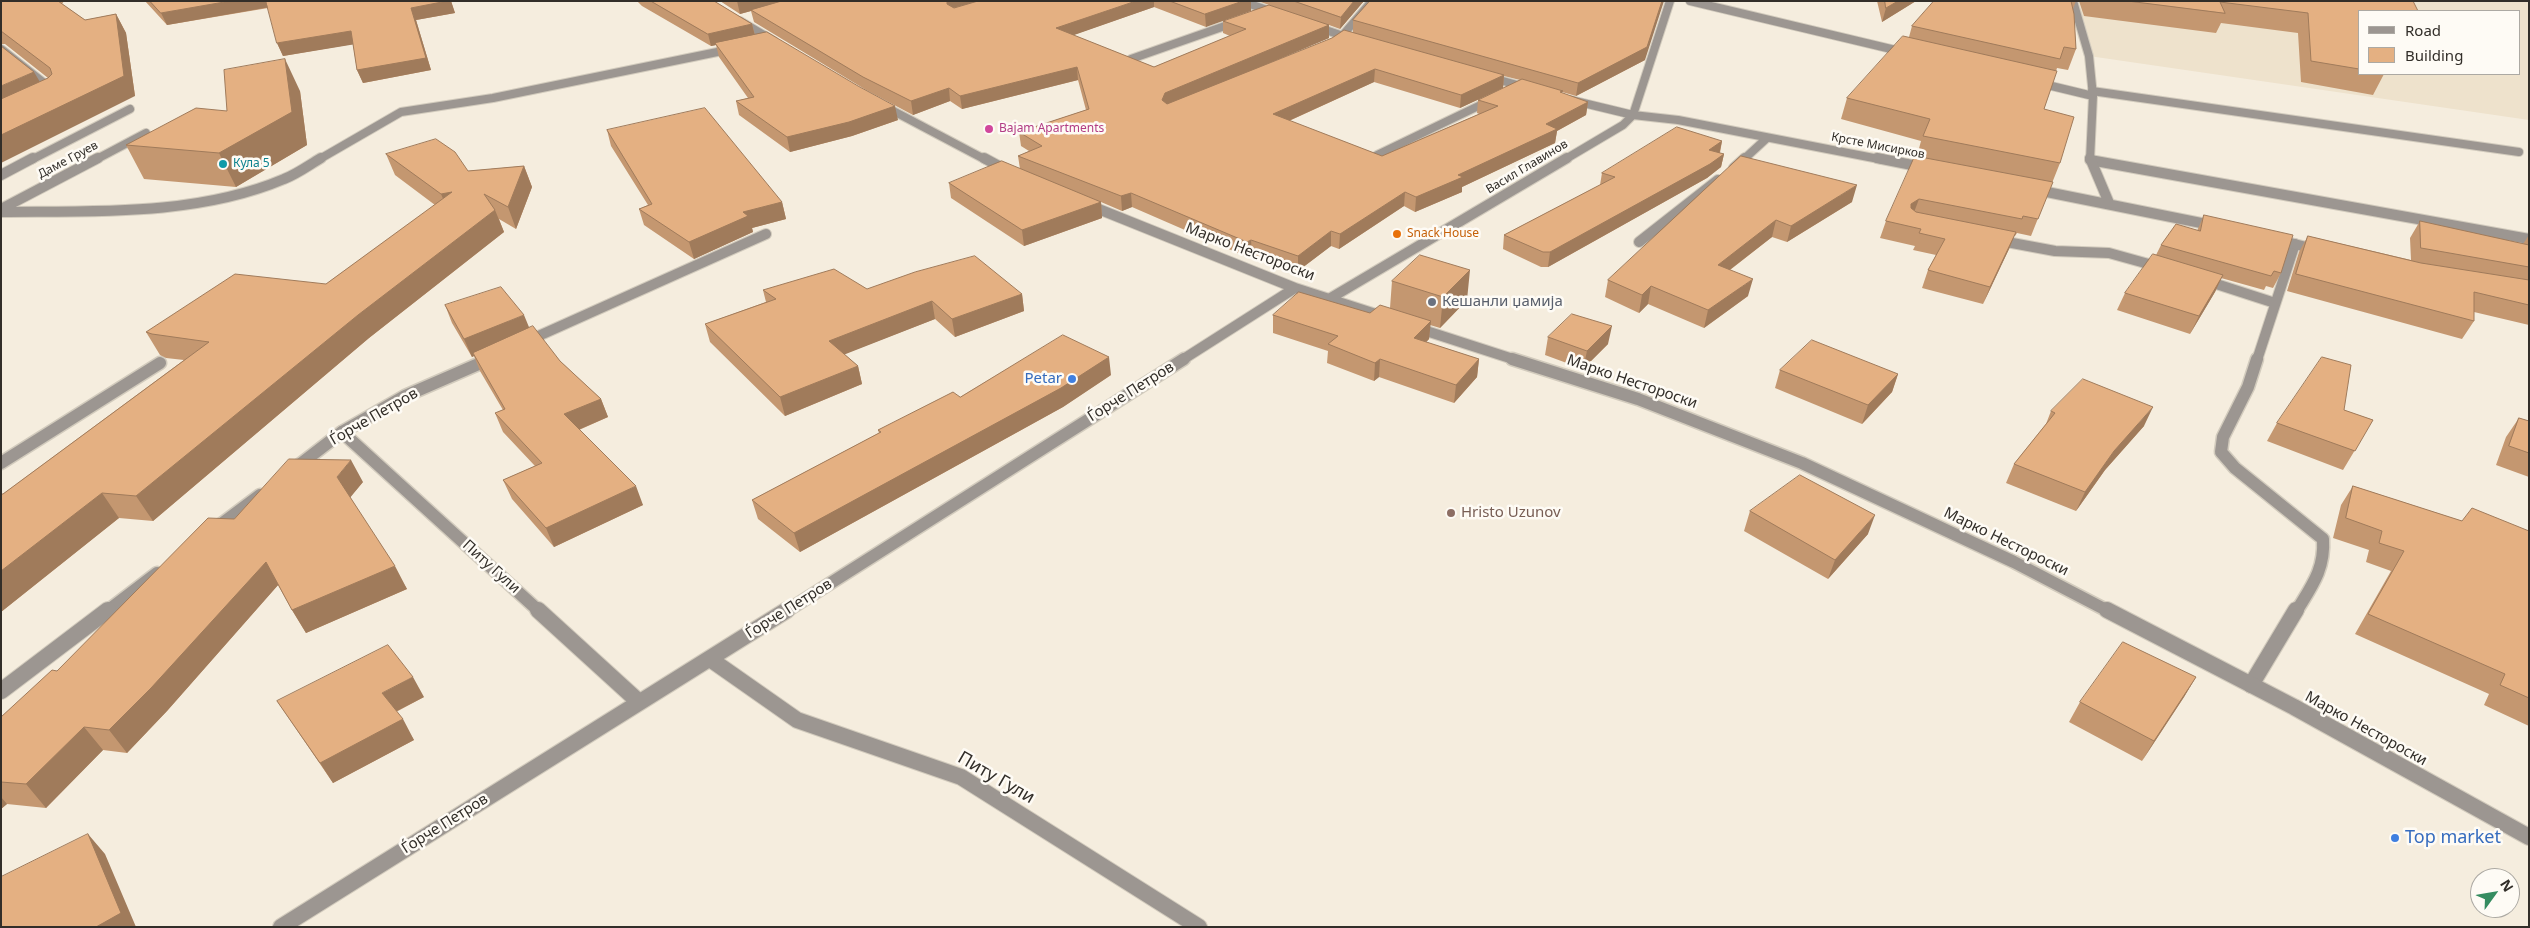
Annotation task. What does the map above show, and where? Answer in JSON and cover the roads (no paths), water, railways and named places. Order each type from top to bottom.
[{"type":"street","points":[[1240,1],[1286,17]]},
{"type":"street","points":[[1339,38],[1372,1]]},
{"type":"street","points":[[1633,115],[1670,1]]},
{"type":"street","points":[[1690,1],[1913,54]]},
{"type":"street","points":[[2073,1],[2089,56],[2093,94],[2090,160],[2109,203]]},
{"type":"street","points":[[1259,14],[1268,10]]},
{"type":"street","points":[[1131,59],[1250,17]]},
{"type":"street","points":[[739,18],[788,50]]},
{"type":"street","points":[[1305,23],[1339,38],[1361,41]]},
{"type":"street","points":[[754,44],[771,39]]},
{"type":"street","points":[[1,48],[57,93],[49,97]]},
{"type":"street","points":[[1,210],[136,211],[234,196],[285,179],[401,112],[493,98],[738,48]]},
{"type":"street","points":[[1483,75],[1516,88],[1538,91]]},
{"type":"street","points":[[2027,81],[2093,94],[2519,152]]},
{"type":"street","points":[[1377,156],[1502,95]]},
{"type":"street","points":[[871,99],[1017,176]]},
{"type":"street","name":"Крсте Мисирков","points":[[1566,99],[1633,115],[1678,120],[1933,170]]},
{"type":"street","points":[[1,175],[130,108]]},
{"type":"street","name":"Васил Главинов","points":[[1329,299],[1623,125],[1633,115]]},
{"type":"street","name":"Даме Груев","points":[[1,210],[146,133]]},
{"type":"street","points":[[1639,242],[1736,166],[1767,138]]},
{"type":"street","points":[[2090,160],[2529,239]]},
{"type":"street","points":[[2021,186],[2223,227]]},
{"type":"street","name":"Марко Нестороски","points":[[1077,200],[1295,288],[1638,399],[1802,463],[2014,562],[2251,685],[2529,837]]},
{"type":"street","name":"Ѓорче Петров","points":[[287,474],[342,432],[405,396],[766,234]]},
{"type":"street","points":[[1988,238],[2055,252],[2109,253],[2177,272]]},
{"type":"street","points":[[2268,238],[2324,251]]},
{"type":"street","points":[[2251,685],[2318,575],[2324,556],[2323,539],[2236,468],[2221,452],[2223,437],[2248,387],[2295,244]]},
{"type":"street","points":[[2196,278],[2275,302]]},
{"type":"street","name":"Ѓорче Петров","points":[[281,927],[710,659],[1295,288]]},
{"type":"street","points":[[1,463],[160,363]]},
{"type":"street","name":"Питу Гули","points":[[342,432],[639,702]]},
{"type":"street","points":[[207,535],[271,486]]},
{"type":"street","points":[[1,691],[168,565]]},
{"type":"street","name":"Питу Гули","points":[[710,659],[797,720],[961,777],[1199,927]]},
{"type":"place","name":"Bajam Apartments","points":[[989,129]]},
{"type":"place","name":"Кула 5","points":[[223,164]]},
{"type":"place","name":"Snack House","points":[[1397,234]]},
{"type":"place","name":"Кешанли џамија","points":[[1432,302]]},
{"type":"place","name":"Petar","points":[[1072,379]]},
{"type":"place","name":"Hristo Uzunov","points":[[1451,513]]},
{"type":"place","name":"Top market","points":[[2395,838]]}]
